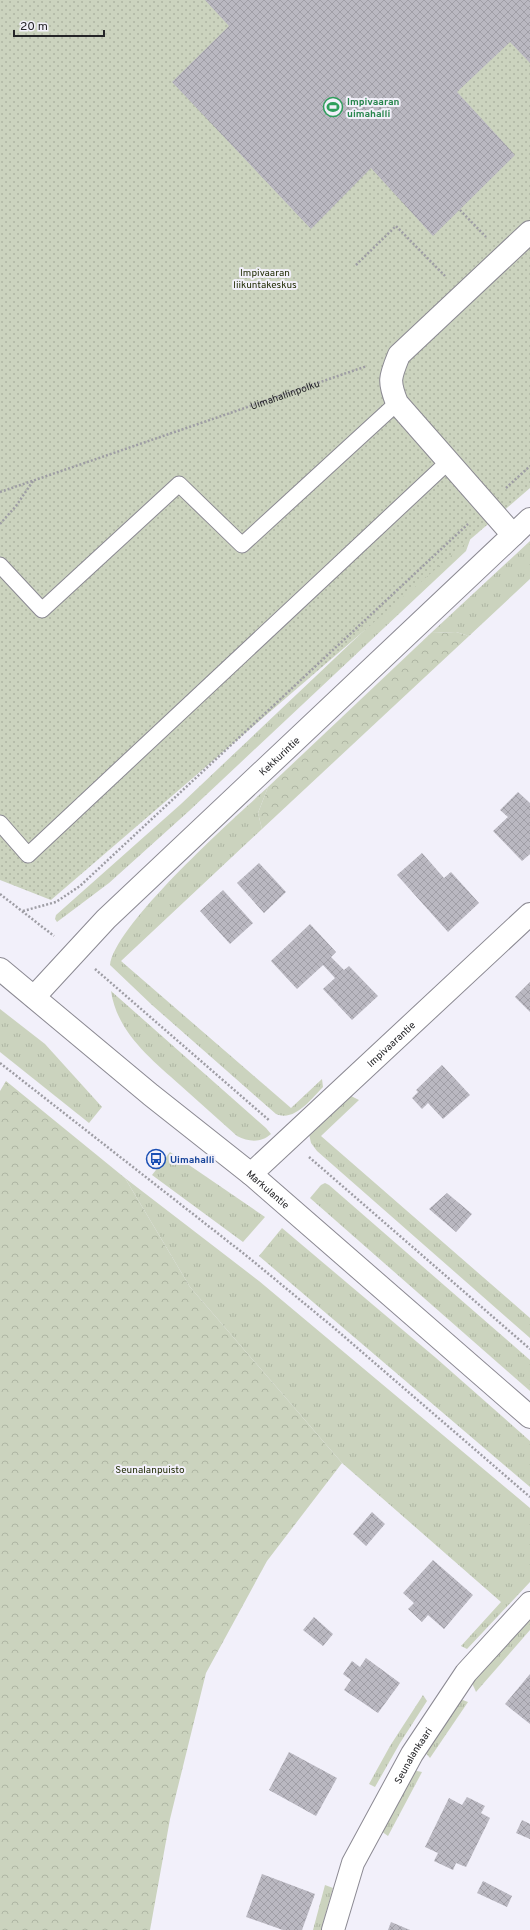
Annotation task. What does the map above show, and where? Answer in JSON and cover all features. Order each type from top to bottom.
[{"type":"street","points":[[513,535],[397,403],[390,386],[393,370],[400,355],[530,232]]},
{"type":"street","name":"Kekkurintie","points":[[34,997],[106,919],[530,519]]},
{"type":"street","name":"Impivaarantie","points":[[251,1174],[530,914]]},
{"type":"street","name":"Markulantie","points":[[0,969],[151,1095],[251,1174],[530,1417]]},
{"type":"street","name":"Seunalankaari","points":[[333,1930],[353,1863],[412,1754],[466,1673],[530,1603]]},
{"type":"lane","points":[[0,565],[42,610],[179,484],[242,545],[397,403]]},
{"type":"lane","points":[[0,823],[28,855],[448,462]]},
{"type":"path","points":[[460,210],[504,256]]},
{"type":"path","points":[[356,264],[396,226],[464,294]]},
{"type":"path","name":"Uimahallinpolku","points":[[0,492],[400,355]]},
{"type":"path","points":[[0,894],[23,911],[56,902],[80,886],[530,466]]},
{"type":"path","points":[[0,524],[16,506],[33,481]]},
{"type":"path","points":[[108,980],[290,1138],[321,1169],[530,1349]]},
{"type":"path","points":[[0,1063],[284,1287],[530,1497]]},
{"type":"green space","name":"Impivaaran liikuntakeskus","points":[[0,0],[530,0],[530,488],[51,900],[0,880]]},
{"type":"green space","points":[[467,533],[470,535],[470,540],[466,551],[189,811],[109,883],[57,922],[55,919],[56,915],[181,804]]},
{"type":"green space","points":[[530,541],[530,579],[469,636],[456,632],[431,633]]},
{"type":"green space","points":[[456,632],[469,636],[262,829],[258,813],[268,787],[431,633]]},
{"type":"green space","points":[[268,787],[258,813],[262,829],[121,961],[291,1108],[322,1079],[323,1087],[308,1103],[296,1112],[283,1116],[276,1114],[152,1005],[110,965],[117,947],[132,924],[153,899],[204,846]]},
{"type":"green space","points":[[111,991],[271,1134],[263,1139],[255,1141],[237,1136],[157,1065],[136,1043],[128,1032],[114,1006]]},
{"type":"green space","points":[[0,1009],[45,1044],[102,1107],[89,1123],[0,1052]]},
{"type":"green space","name":"Seunalanpuisto","points":[[6,1081],[125,1178],[190,1287],[342,1463],[267,1561],[206,1673],[170,1819],[150,1930],[0,1930],[0,1091]]},
{"type":"green space","points":[[349,1095],[359,1100],[321,1136],[530,1318],[530,1338],[317,1151],[311,1143],[309,1134]]},
{"type":"green space","points":[[170,1152],[265,1217],[243,1242],[152,1175]]},
{"type":"green space","points":[[125,1178],[259,1281],[530,1508],[530,1582],[467,1649],[461,1646],[501,1602],[342,1463],[190,1287]]},
{"type":"green space","points":[[325,1183],[530,1360],[530,1391],[310,1198],[321,1185]]},
{"type":"green space","points":[[282,1228],[436,1358],[530,1441],[530,1487],[259,1256]]},
{"type":"green space","points":[[530,1620],[530,1630],[476,1692],[472,1683]]},
{"type":"green space","points":[[423,1695],[427,1701],[400,1743],[375,1787],[369,1784],[390,1746]]},
{"type":"green space","points":[[460,1699],[468,1702],[430,1758],[424,1751]]},
{"type":"green space","points":[[412,1770],[422,1772],[388,1836],[381,1831]]},
{"type":"green space","points":[[325,1885],[333,1888],[321,1930],[313,1930]]},
{"type":"building","name":"Impivaaran uimahalli","points":[[205,0],[530,0],[530,63],[510,42],[457,92],[515,155],[433,236],[371,168],[311,229],[172,82],[229,26]]},
{"type":"building","points":[[518,792],[530,803],[530,854],[522,861],[493,831],[508,817],[500,810]]},
{"type":"building","points":[[422,853],[444,878],[451,872],[479,903],[448,932],[397,875]]},
{"type":"building","points":[[259,863],[286,892],[264,913],[237,883]]},
{"type":"building","points":[[223,890],[253,923],[230,944],[200,911]]},
{"type":"building","points":[[310,924],[336,952],[331,957],[344,970],[349,966],[378,996],[352,1020],[323,989],[335,978],[323,965],[297,989],[271,961]]},
{"type":"building","points":[[530,982],[530,1012],[515,997]]},
{"type":"building","points":[[442,1065],[470,1095],[443,1119],[428,1103],[422,1109],[412,1098],[418,1092],[416,1090]]},
{"type":"building","points":[[447,1193],[472,1214],[456,1232],[429,1209]]},
{"type":"building","points":[[372,1512],[385,1524],[366,1546],[353,1534]]},
{"type":"building","points":[[433,1560],[473,1595],[444,1629],[428,1615],[422,1622],[408,1609],[414,1603],[403,1593]]},
{"type":"building","points":[[314,1617],[333,1634],[323,1646],[303,1630]]},
{"type":"building","points":[[366,1658],[400,1683],[378,1713],[344,1690],[351,1680],[343,1674],[352,1661],[360,1667]]},
{"type":"building","points":[[530,1674],[530,1724],[505,1704]]},
{"type":"building","points":[[289,1752],[337,1778],[316,1816],[269,1790]]},
{"type":"building","points":[[467,1797],[485,1806],[481,1813],[490,1818],[466,1867],[456,1863],[453,1870],[434,1861],[438,1853],[425,1847],[449,1798],[462,1805]]},
{"type":"building","points":[[522,1820],[530,1824],[530,1839],[516,1833]]},
{"type":"building","points":[[262,1874],[315,1894],[302,1930],[283,1930],[246,1917]]},
{"type":"building","points":[[483,1881],[512,1896],[507,1907],[477,1893]]},
{"type":"building","points":[[391,1922],[410,1930],[388,1930]]},
{"type":"place","name":"Impivaaran uimahalli","points":[[333,107]]},
{"type":"place","name":"Uimahalli","points":[[156,1159]]}]
